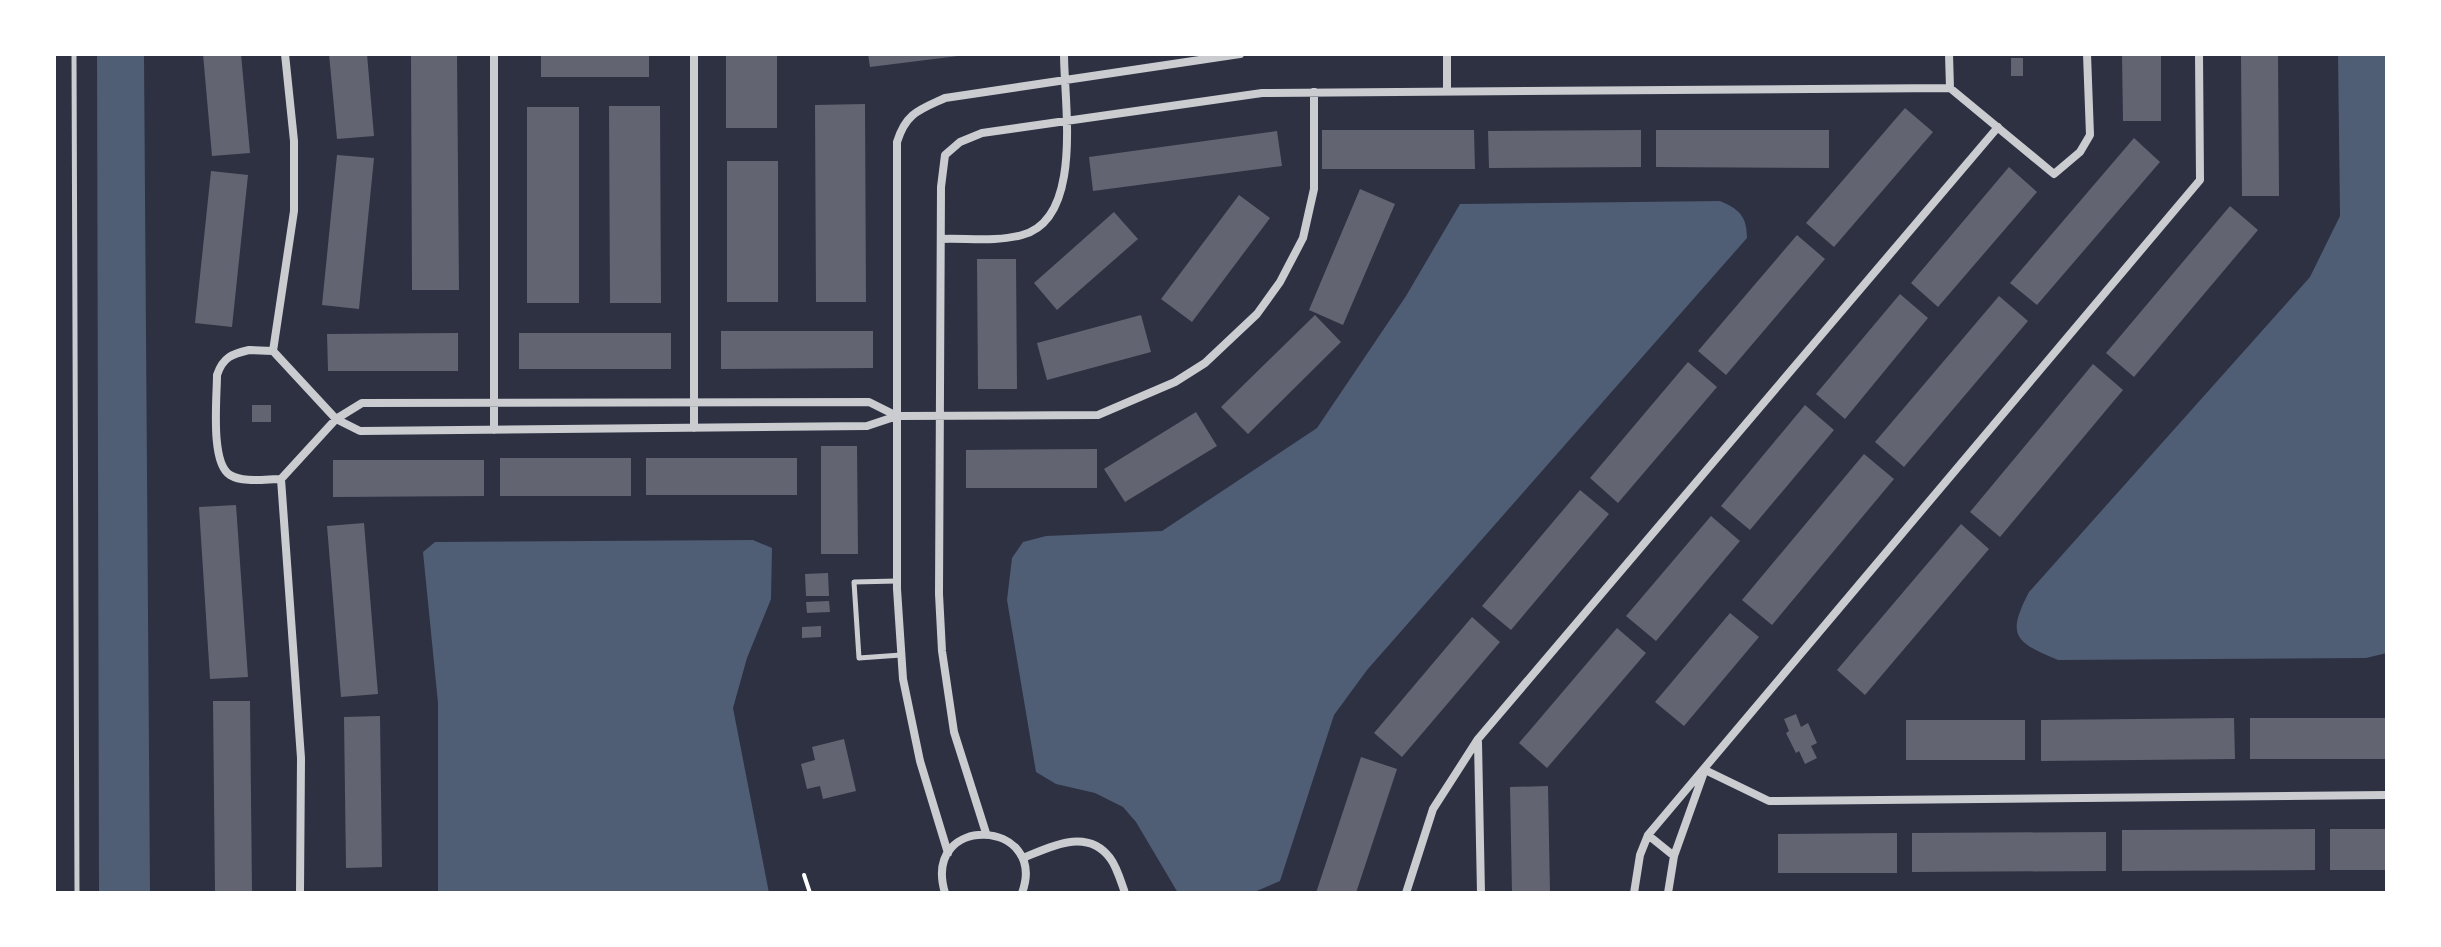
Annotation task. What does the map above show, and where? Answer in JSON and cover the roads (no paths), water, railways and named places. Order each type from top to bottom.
[{"type":"street","points":[[273,351],[294,211],[294,141],[285,54]]},
{"type":"street","points":[[494,54],[494,430]]},
{"type":"street","points":[[694,54],[694,428]]},
{"type":"street","points":[[941,239],[1023,235],[1045,224],[1057,205],[1065,176],[1064,54]]},
{"type":"street","points":[[948,853],[920,761],[901,655],[897,581],[897,142],[903,123],[918,110],[945,98],[1240,54]]},
{"type":"street","points":[[1447,54],[1447,91]]},
{"type":"street","points":[[1949,54],[1950,88]]},
{"type":"street","points":[[986,833],[954,732],[942,651],[939,594],[941,187],[945,155],[960,142],[982,133],[1262,93],[1950,88],[2054,174],[2080,152],[2090,135],[2087,54]]},
{"type":"street","points":[[1634,893],[1640,855],[1648,835],[2200,180],[2199,54]]},
{"type":"street","points":[[281,479],[248,479],[230,475],[220,465],[217,375],[221,363],[231,355],[249,350],[273,351],[336,419],[360,431],[867,426],[897,416],[1098,415],[1175,382],[1205,363],[1257,314],[1280,282],[1303,238],[1314,189],[1314,92]]},
{"type":"street","points":[[1406,893],[1433,809],[1478,739],[1998,127]]},
{"type":"street","points":[[300,893],[301,758],[281,479],[336,419],[362,403],[494,402],[869,402],[897,416]]},
{"type":"street","points":[[1478,739],[1481,893]]},
{"type":"street","points":[[1705,770],[1769,801],[2387,795]]},
{"type":"street","points":[[1668,893],[1674,856],[1705,770]]},
{"type":"street","points":[[945,893],[941,880],[942,866],[948,853],[965,838],[986,833],[1008,841],[1023,858],[1026,871],[1022,893]]},
{"type":"street","points":[[1648,835],[1674,856]]},
{"type":"street","points":[[1023,858],[1069,840],[1094,844],[1110,858],[1125,893]]},
{"type":"lane","points":[[74,54],[77,893]]},
{"type":"lane","points":[[897,581],[854,582],[859,658],[901,655]]},
{"type":"water","points":[[97,54],[144,54],[150,893],[99,893]]},
{"type":"water","points":[[2338,54],[2387,54],[2387,653],[2366,658],[2058,660],[2043,654],[2024,642],[2017,628],[2029,592],[2310,277],[2340,216]]},
{"type":"water","points":[[1720,201],[1741,214],[1747,238],[1367,670],[1334,715],[1280,881],[1252,893],[1178,893],[1136,822],[1123,807],[1095,793],[1056,784],[1036,772],[1007,600],[1012,558],[1023,542],[1046,536],[1162,531],[1317,428],[1406,296],[1460,204]]},
{"type":"water","points":[[753,540],[772,548],[771,599],[747,658],[733,708],[769,893],[438,893],[438,703],[423,552],[435,542]]}]
